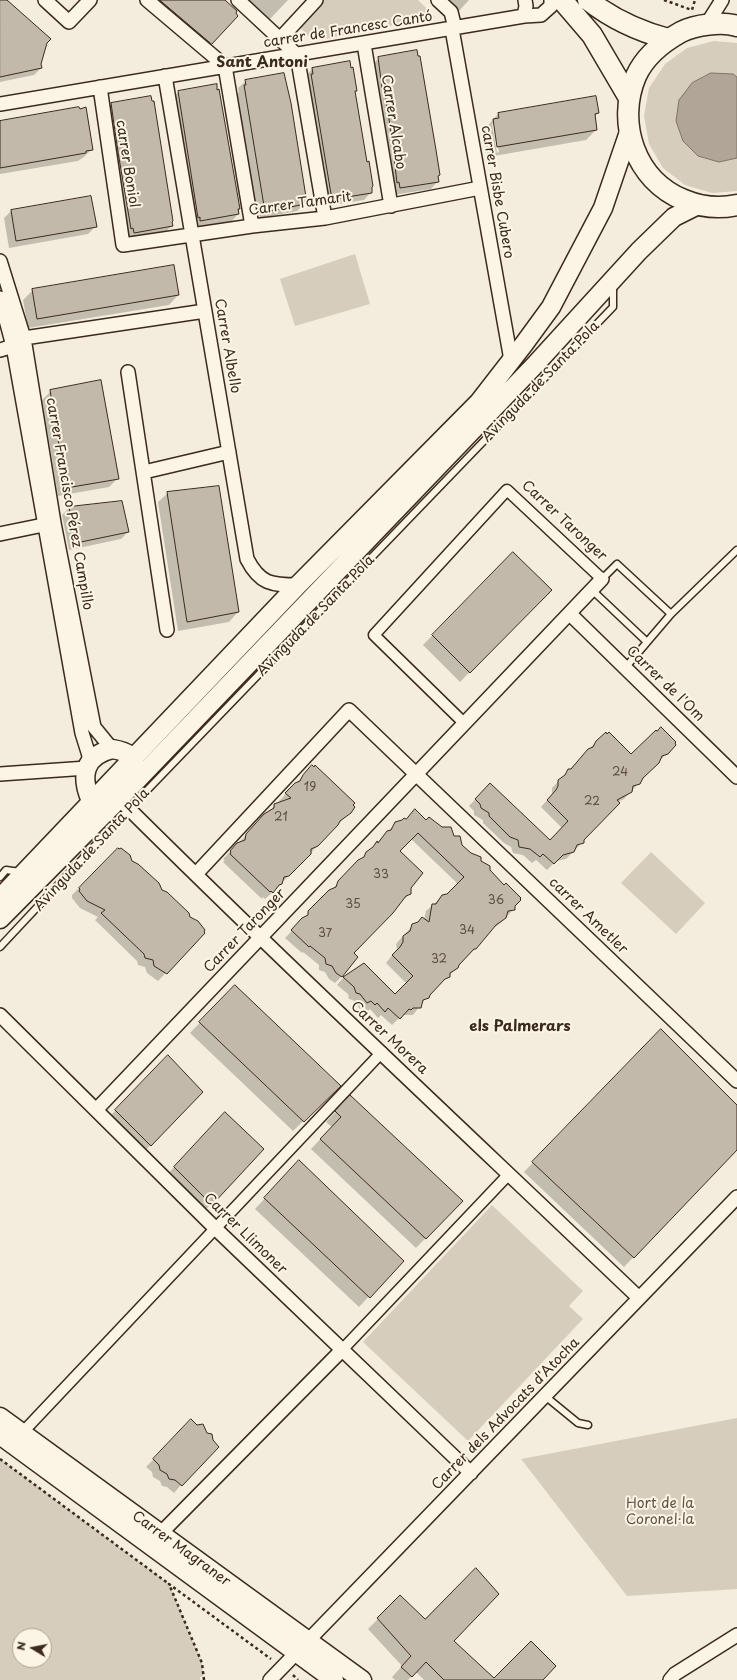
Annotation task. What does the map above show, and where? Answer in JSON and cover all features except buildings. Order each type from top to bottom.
[{"type":"main road","points":[[562,0],[592,35],[629,98]]},
{"type":"main road","points":[[588,0],[624,24],[649,34],[668,39]]},
{"type":"main road","points":[[733,208],[698,205],[673,195],[652,179],[637,157],[629,132],[627,115],[629,98],[637,75],[650,55],[668,39],[686,30],[707,24],[737,26]]},
{"type":"main road","points":[[0,898],[106,787],[133,756],[298,585],[479,402],[551,307],[603,208],[629,132]]},
{"type":"main road","name":"Avinguda de Santa Pola","points":[[0,919],[124,804],[533,367],[613,278],[674,217],[698,205]]},
{"type":"main road","points":[[91,801],[84,777],[95,756],[112,748],[124,751],[133,756]]},
{"type":"main road","name":"Avinguda de Santa Pola","points":[[124,804],[134,771],[135,764],[133,756]]},
{"type":"main road","name":"Avinguda de Santa Pola","points":[[91,801],[101,804],[124,804]]},
{"type":"main road","name":"Carrer Magraner","points":[[0,1417],[160,1534],[303,1646],[334,1680]]},
{"type":"main road","name":"Carrer Magraner","points":[[0,1435],[303,1646],[362,1680]]},
{"type":"street","points":[[45,0],[69,22],[90,0]]},
{"type":"street","points":[[147,0],[225,66],[252,226]]},
{"type":"street","points":[[238,0],[297,55],[325,218]]},
{"type":"street","points":[[280,39],[316,0]]},
{"type":"street","name":"carrer Bisbe Cubero","points":[[438,0],[451,12],[480,188],[511,360]]},
{"type":"street","points":[[524,16],[526,6],[525,0]]},
{"type":"street","name":"carrer de Francesc Cantó","points":[[0,104],[524,16],[541,15],[551,6],[551,0]]},
{"type":"street","points":[[707,24],[722,0]]},
{"type":"street","name":"Carrer Alcabo","points":[[364,44],[390,206]]},
{"type":"street","name":"Carrer Albello","points":[[165,76],[247,559],[254,573],[267,582],[284,585],[298,585]]},
{"type":"street","name":"carrer Boniol","points":[[100,87],[123,245]]},
{"type":"street","name":"Carrer Tamarit","points":[[123,245],[252,226],[325,218],[480,188]]},
{"type":"street","name":"carrer Francisco Pérez Campillo","points":[[0,261],[24,338],[49,524],[82,733],[89,765]]},
{"type":"street","name":"carrer Francisco Pérez Campillo","points":[[0,298],[13,346],[49,524],[94,727],[112,748]]},
{"type":"street","points":[[0,350],[13,346],[24,338],[205,311]]},
{"type":"street","points":[[128,372],[168,630]]},
{"type":"street","points":[[144,472],[229,452]]},
{"type":"street","name":"Carrer Taronger","points":[[96,1110],[261,937],[465,724],[570,614],[602,579],[507,490],[374,635],[465,724]]},
{"type":"street","points":[[0,534],[49,524]]},
{"type":"street","name":"Carrer de l'Om","points":[[570,614],[737,777]]},
{"type":"street","points":[[196,874],[349,710],[417,774]]},
{"type":"street","points":[[0,774],[89,765]]},
{"type":"street","name":"carrer Ametler","points":[[417,774],[737,1081]]},
{"type":"street","name":"Carrer Morera","points":[[124,804],[261,937],[306,983],[382,1052],[639,1298]]},
{"type":"street","name":"Carrer Llimoner","points":[[0,1016],[216,1229],[471,1473]]},
{"type":"street","points":[[22,1433],[382,1052]]},
{"type":"street","points":[[160,1534],[342,1350],[509,1174]]},
{"type":"street","name":"Carrer dels Advocats d'Atocha","points":[[270,1680],[737,1197]]},
{"type":"street","points":[[670,1680],[675,1674],[737,1635]]},
{"type":"lane","points":[[625,668],[671,614],[737,550]]},
{"type":"lane","points":[[602,579],[617,564],[671,614]]},
{"type":"lane","points":[[592,590],[647,642]]},
{"type":"lane","name":"Avinguda de Santa Pola","points":[[0,947],[124,804]]},
{"type":"lane","points":[[0,877],[6,870],[24,872]]},
{"type":"lane","points":[[545,1396],[578,1423],[588,1425]]},
{"type":"path","points":[[664,0],[692,10],[695,0]]},
{"type":"path","points":[[0,1459],[298,1680]]},
{"type":"path","points":[[169,1584],[202,1663],[204,1680]]},
{"type":"green space","points":[[324,0],[418,0],[435,17],[314,41],[300,28]]},
{"type":"green space","points":[[714,41],[737,43],[737,77],[733,74],[719,162],[737,158],[737,191],[712,193],[685,185],[663,168],[649,144],[644,116],[649,88],[665,64],[687,48]]},
{"type":"green space","points":[[355,254],[370,304],[295,326],[280,279]]},
{"type":"green space","points":[[651,852],[705,903],[676,934],[621,883]]},
{"type":"green space","points":[[492,1205],[583,1291],[569,1306],[583,1319],[468,1441],[363,1342]]},
{"type":"green space","name":"Hort de la Coronel·la","points":[[737,1418],[737,1589],[627,1596],[521,1459]]},
{"type":"green space","points":[[0,1459],[169,1584],[202,1663],[203,1676],[200,1677],[200,1680],[0,1680]]},
{"type":"shaded area","points":[[711,73],[733,74],[737,77],[737,158],[719,162],[698,156],[683,141],[676,121],[679,100],[692,83]]},
{"type":"district","name":"Sant Antoni","points":[[262,63]]},
{"type":"district","name":"els Palmerars","points":[[520,1027]]}]
